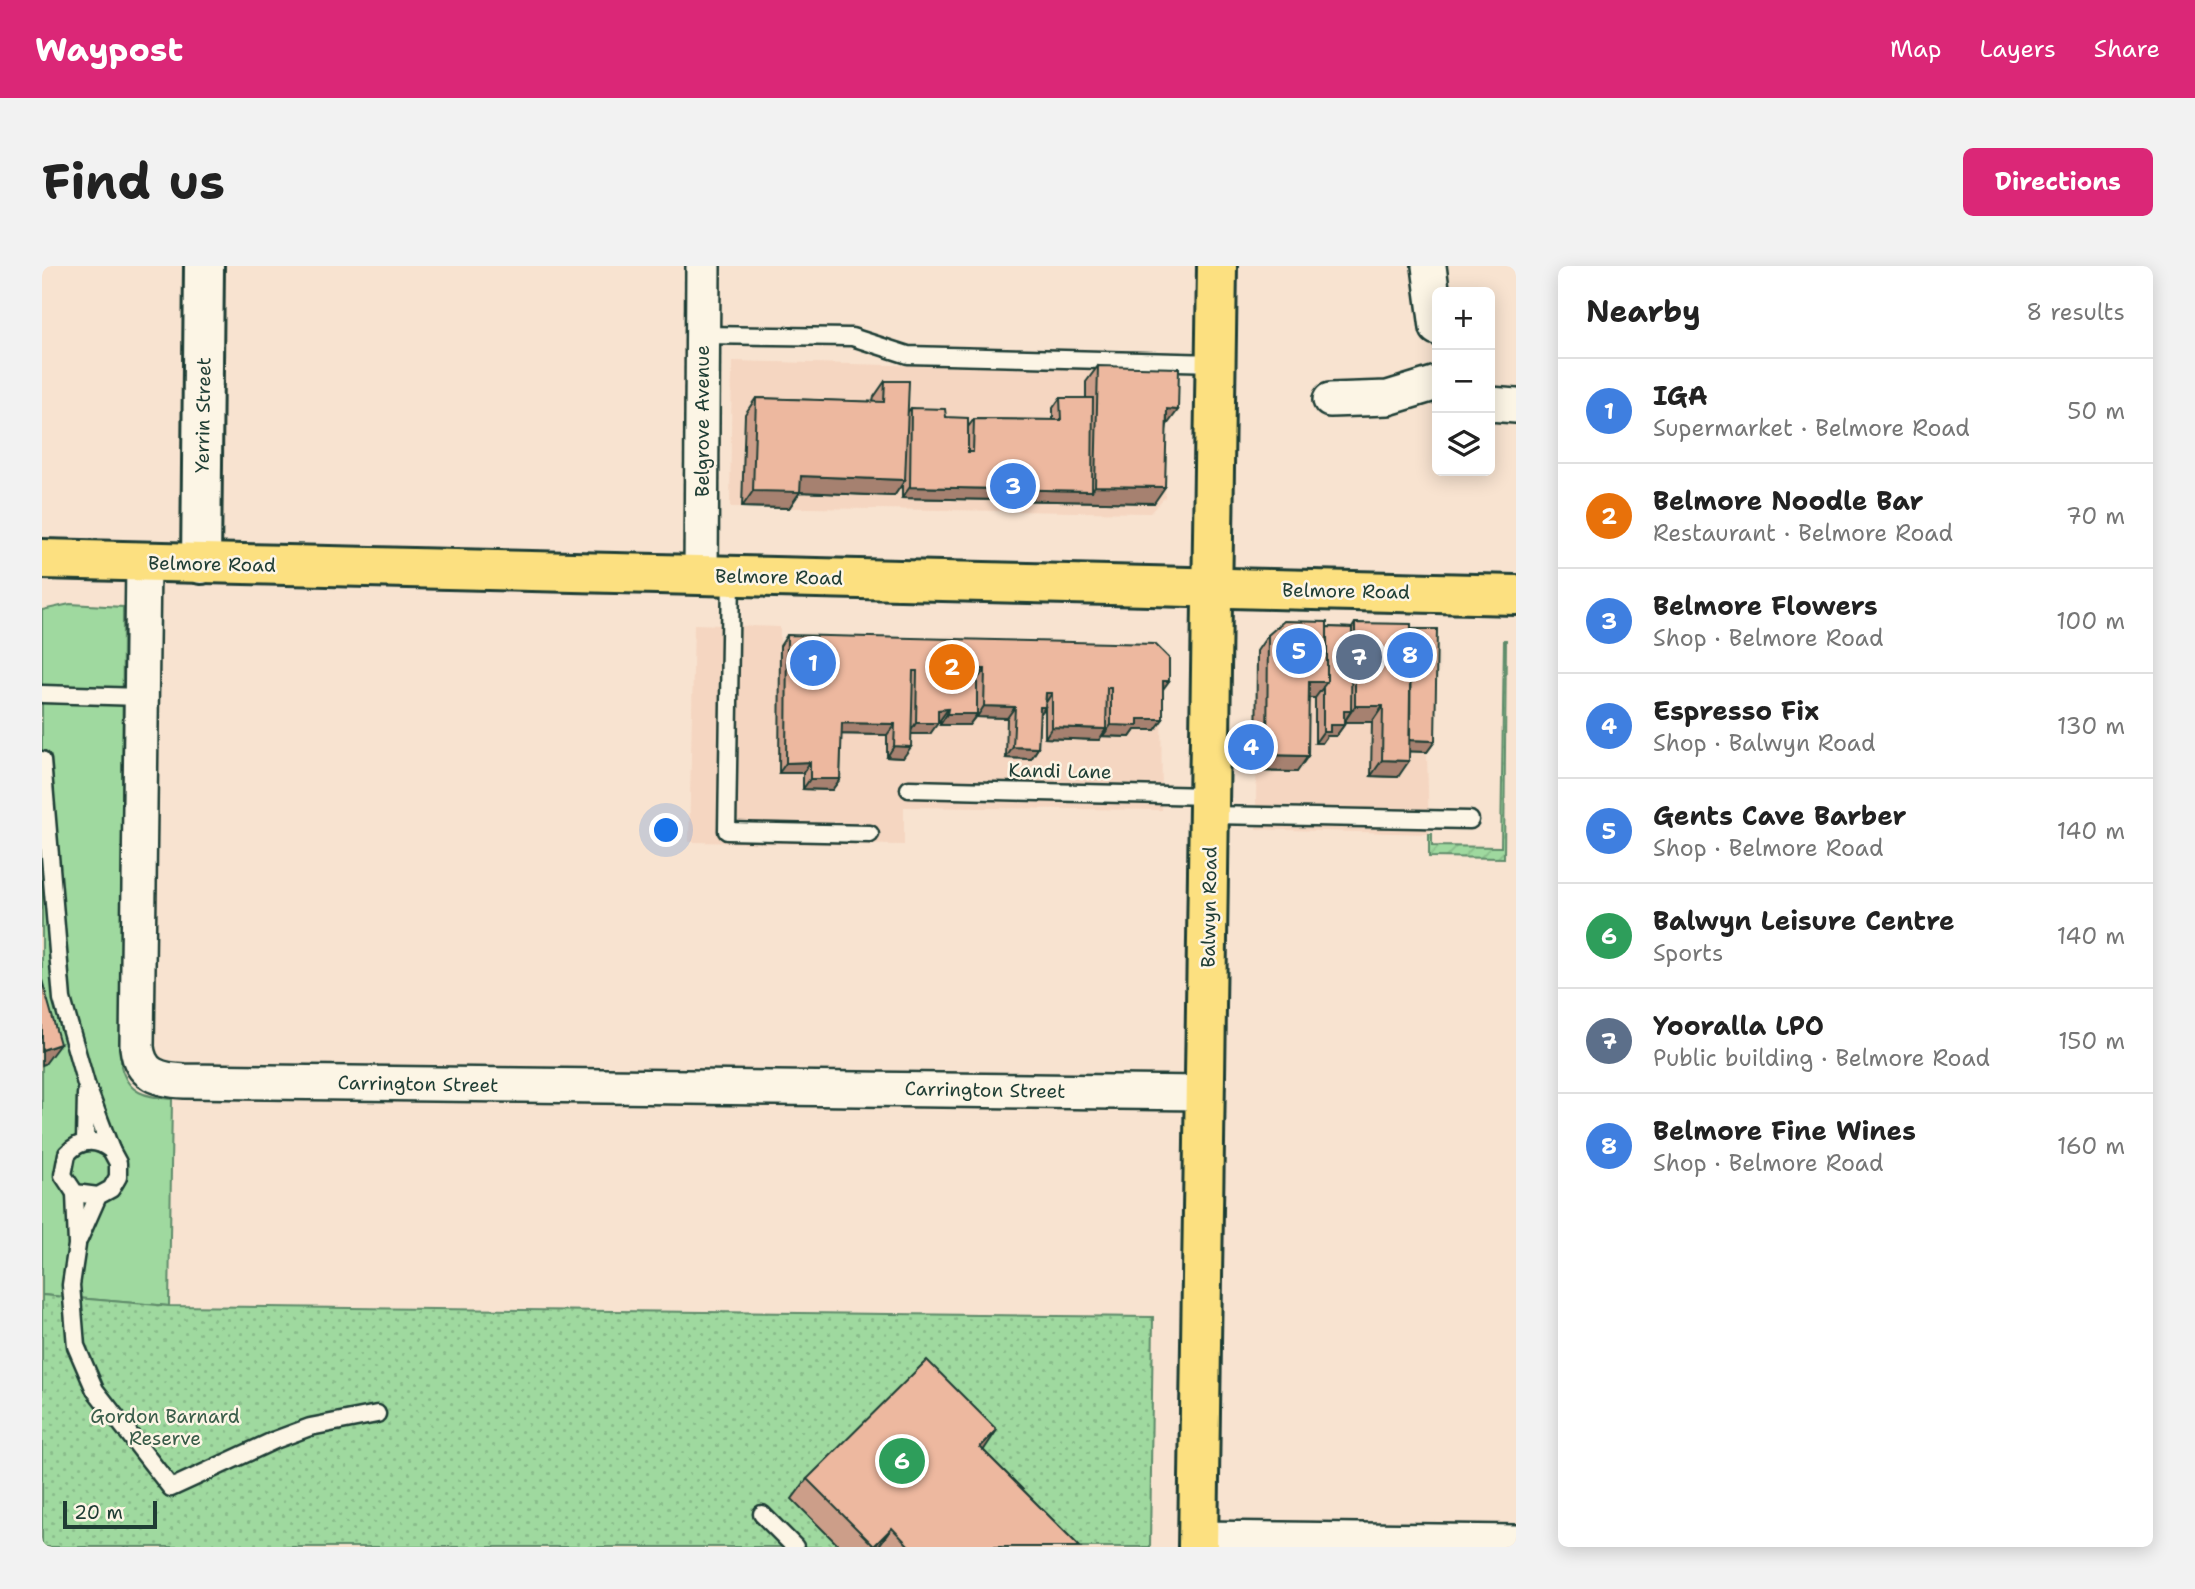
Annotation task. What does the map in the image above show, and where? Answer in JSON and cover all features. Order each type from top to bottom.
[{"type":"main road","name":"Balwyn Road","points":[[1198,1543],[1217,266]]},
{"type":"main road","name":"Belmore Road","points":[[42,559],[1516,595]]},
{"type":"street","name":"Yerrin Street","points":[[201,564],[204,266]]},
{"type":"street","name":"Belgrove Avenue","points":[[703,266],[702,335],[716,576]]},
{"type":"street","points":[[1429,266],[1432,289]]},
{"type":"street","points":[[1330,400],[1388,398],[1432,385]]},
{"type":"street","points":[[1495,404],[1516,406]]},
{"type":"street","name":"Carrington Street","points":[[142,562],[137,1047],[143,1067],[153,1076],[185,1081],[1203,1093]]},
{"type":"street","points":[[1198,1543],[1516,1542]]},
{"type":"lane","points":[[702,335],[852,337],[908,355],[1216,363]]},
{"type":"lane","points":[[716,576],[727,831],[870,834]]},
{"type":"lane","points":[[42,694],[141,697]]},
{"type":"lane","points":[[42,760],[58,975],[67,1023],[86,1084],[118,1163],[118,1177],[111,1189],[98,1196],[75,1192],[65,1181],[64,1160],[72,1148],[95,1141],[111,1150]]},
{"type":"lane","name":"Kandi Lane","points":[[909,789],[1470,820]]},
{"type":"lane","points":[[85,1142],[86,1084]]},
{"type":"lane","points":[[75,1192],[77,1245],[71,1286],[76,1346],[95,1390],[171,1488],[286,1435],[310,1427],[377,1414]]},
{"type":"lane","points":[[77,1245],[98,1196]]},
{"type":"lane","points":[[762,1514],[795,1547]]},
{"type":"shaded area","points":[[732,361],[1168,372],[1165,497],[1150,513],[730,507]]},
{"type":"shaded area","points":[[694,624],[780,627],[780,646],[1161,692],[1162,810],[904,807],[904,845],[689,842]]},
{"type":"shaded area","points":[[1257,651],[1427,752],[1429,834],[1256,829]]},
{"type":"green space","points":[[70,604],[123,607],[121,1066],[128,1083],[139,1092],[172,1099],[169,1306],[42,1295],[42,610]]},
{"type":"green space","points":[[1504,640],[1504,858],[1429,857],[1429,834],[1432,834],[1432,846],[1501,847]]},
{"type":"green space","name":"Gordon Barnard Reserve","points":[[42,1295],[169,1306],[1153,1317],[1150,1547],[42,1547]]},
{"type":"building","points":[[1098,366],[1179,368],[1178,410],[1167,409],[1165,487],[1095,486]]},
{"type":"building","points":[[885,381],[909,381],[905,480],[801,476],[800,492],[753,491],[756,398],[884,402]]},
{"type":"building","points":[[1060,398],[1093,398],[1092,491],[910,487],[911,408],[945,409],[946,417],[968,418],[968,452],[973,452],[974,419],[1061,420]]},
{"type":"building","points":[[1284,621],[1327,622],[1327,682],[1309,682],[1308,756],[1267,755],[1268,635]]},
{"type":"building","points":[[1355,623],[1411,624],[1409,761],[1382,760],[1383,706],[1355,706]]},
{"type":"building","points":[[1327,627],[1352,628],[1351,711],[1344,711],[1344,725],[1330,725],[1330,732],[1323,732],[1323,687],[1327,682]]},
{"type":"building","points":[[1411,629],[1437,629],[1435,741],[1410,740]]},
{"type":"building","points":[[787,635],[1155,644],[1169,658],[1169,681],[1163,681],[1163,719],[1138,719],[1138,726],[1111,725],[1111,688],[1107,688],[1106,729],[1052,727],[1052,693],[1046,693],[1045,707],[1040,707],[1038,748],[1013,747],[1015,707],[984,706],[985,669],[977,669],[977,714],[947,714],[948,709],[938,710],[938,723],[916,723],[917,671],[913,671],[911,747],[894,746],[895,724],[842,723],[840,779],[810,779],[810,762],[786,763]]},
{"type":"building","points":[[42,980],[60,1044],[42,1050]]},
{"type":"building","points":[[927,1360],[997,1430],[980,1447],[1080,1547],[910,1547],[892,1528],[874,1546],[807,1479]]},
{"type":"place","name":"Belmore Flowers","points":[[1013,486]]},
{"type":"place","name":"Gents Cave Barber","points":[[1299,651]]},
{"type":"place","name":"Belmore Fine Wines","points":[[1410,655]]},
{"type":"place","name":"Yooralla LPO","points":[[1359,657]]},
{"type":"place","name":"IGA","points":[[813,663]]},
{"type":"place","name":"Belmore Noodle Bar","points":[[952,667]]},
{"type":"place","name":"Espresso Fix","points":[[1251,747]]},
{"type":"place","name":"Balwyn Leisure Centre","points":[[902,1461]]}]
